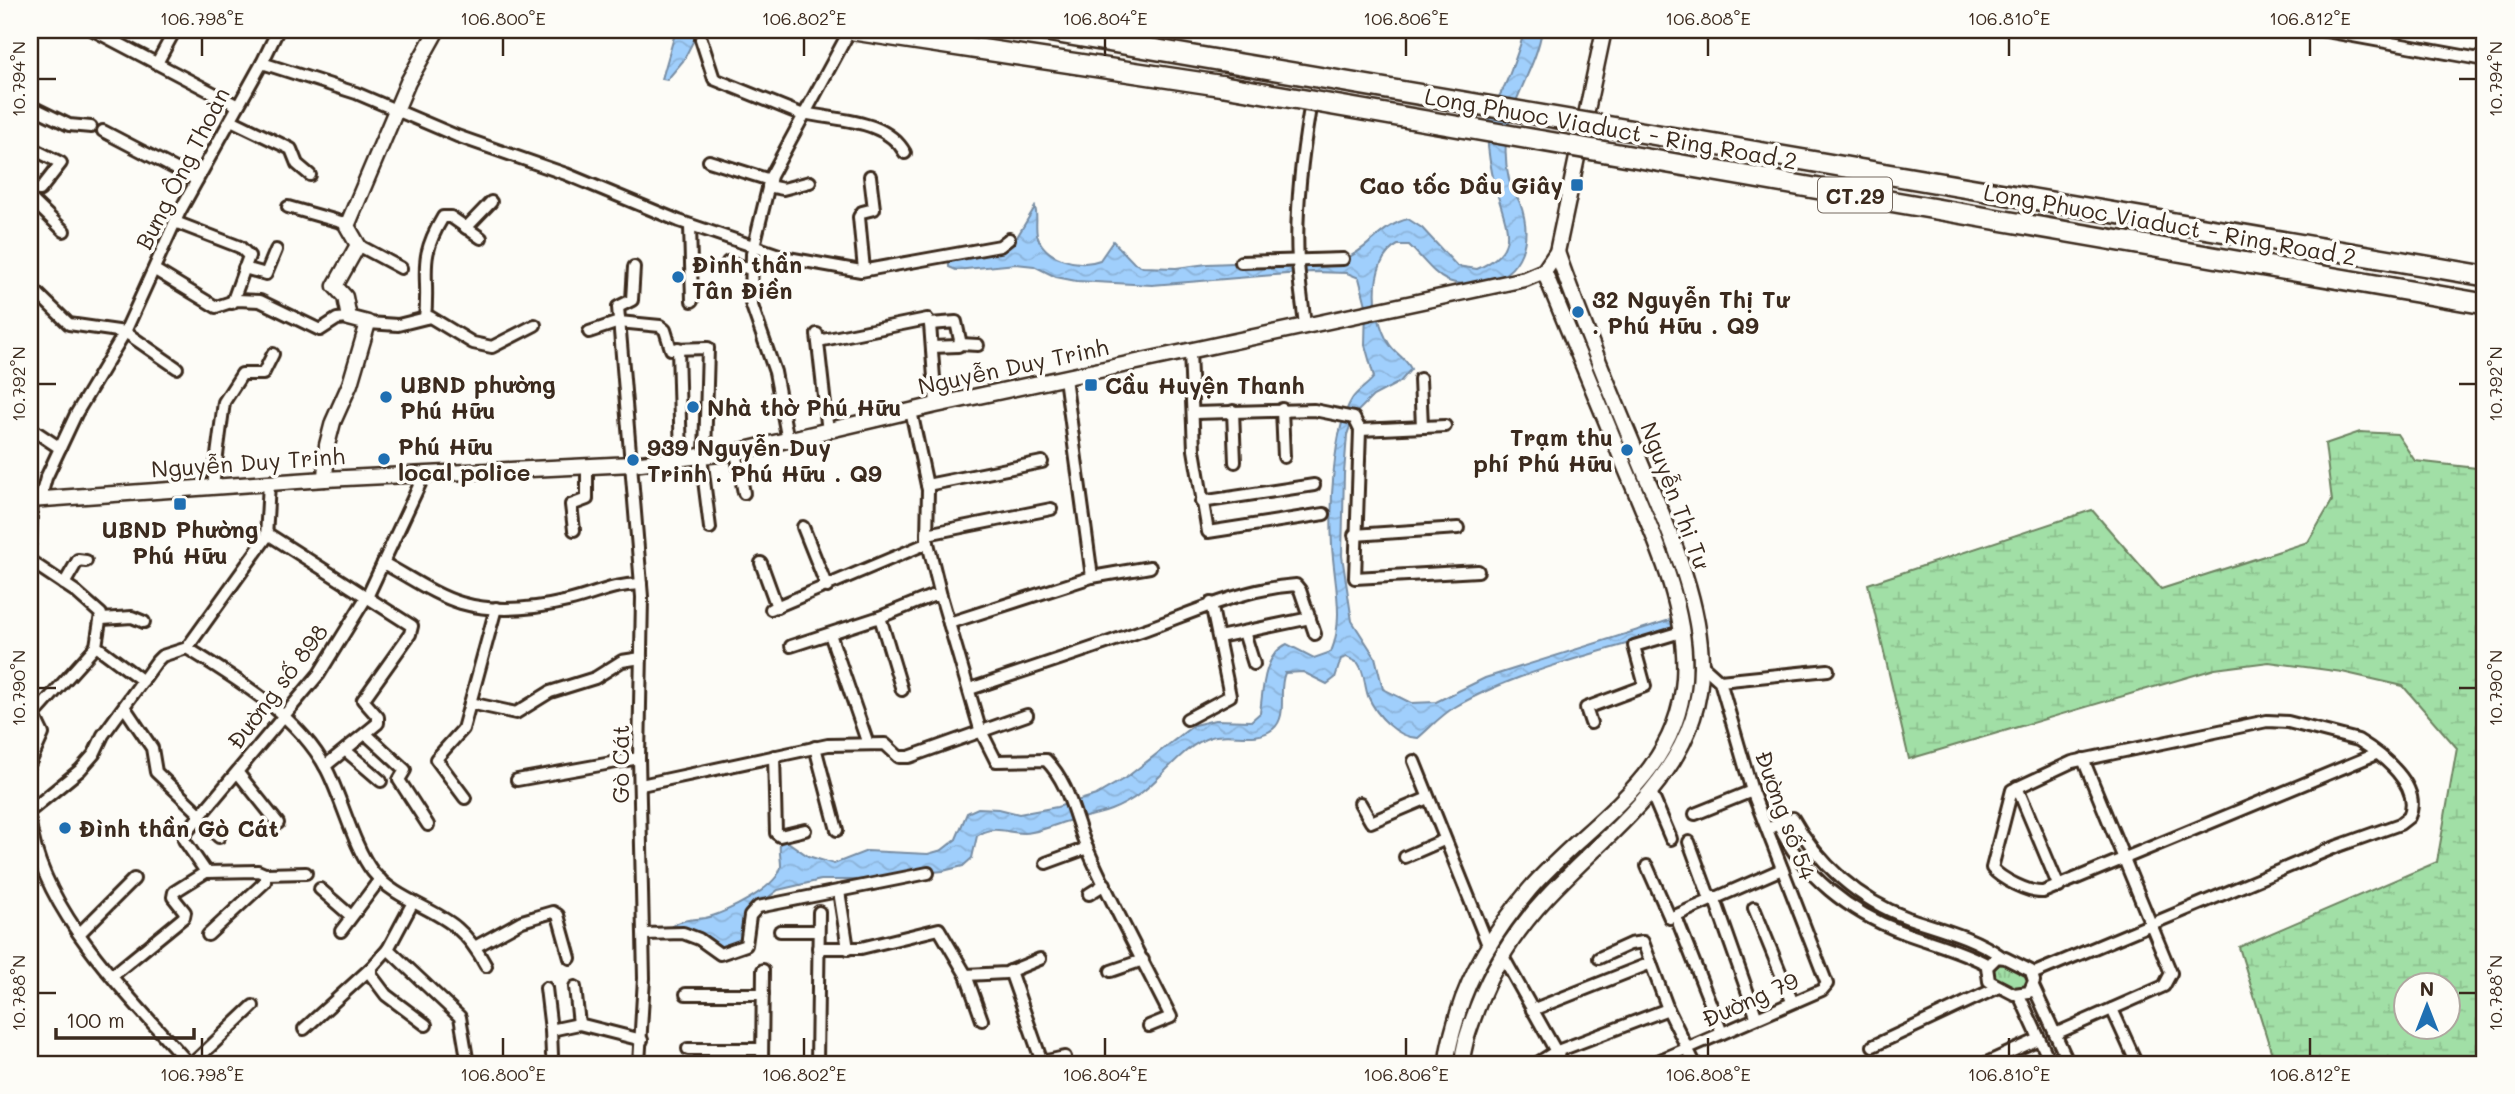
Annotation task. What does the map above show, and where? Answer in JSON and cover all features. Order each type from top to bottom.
[{"type":"highway","points":[[853,30],[1224,86]]},
{"type":"highway","name":"Long Phuoc Viaduct - Ring Road 2","points":[[894,30],[2485,304]]},
{"type":"highway","name":"Long Phuoc Viaduct - Ring Road 2","points":[[1041,30],[2485,276]]},
{"type":"highway","points":[[1092,30],[1229,62]]},
{"type":"street","points":[[93,30],[239,106]]},
{"type":"street","points":[[157,63],[175,30]]},
{"type":"street","name":"Bưng Ông Thoàn","points":[[30,542],[34,500],[76,414],[125,332],[197,180],[278,30]]},
{"type":"street","points":[[348,224],[396,109],[437,30]]},
{"type":"street","points":[[788,441],[775,372],[751,303],[750,269],[769,183],[804,114],[853,30]]},
{"type":"street","points":[[1544,271],[1557,252],[1604,30]]},
{"type":"street","points":[[2320,30],[2348,32],[2390,43],[2485,60]]},
{"type":"street","points":[[2390,43],[2393,30]]},
{"type":"street","points":[[701,39],[714,79],[804,114],[882,129],[898,140],[905,153]]},
{"type":"street","points":[[262,63],[396,109],[457,136],[566,174],[690,225],[788,258],[841,269],[864,270],[1000,246],[1009,239]]},
{"type":"street","points":[[30,106],[69,125],[90,127]]},
{"type":"street","points":[[1305,326],[1298,260],[1299,176],[1309,114]]},
{"type":"street","points":[[231,120],[290,149],[297,164],[310,175]]},
{"type":"street","points":[[103,131],[197,180]]},
{"type":"street","points":[[33,149],[61,163],[40,190],[31,194],[64,231]]},
{"type":"street","points":[[709,161],[783,189],[810,182]]},
{"type":"street","points":[[864,270],[859,217],[862,212],[874,209],[870,176]]},
{"type":"street","points":[[466,228],[491,202]]},
{"type":"street","points":[[288,206],[348,224],[358,245],[401,268]]},
{"type":"street","points":[[425,318],[428,292],[424,272],[430,239],[446,216],[481,238]]},
{"type":"street","points":[[176,222],[240,247],[249,256],[232,303]]},
{"type":"street","points":[[690,225],[692,301]]},
{"type":"street","points":[[349,318],[345,297],[336,289],[336,283],[358,245]]},
{"type":"street","points":[[244,268],[266,274],[276,250]]},
{"type":"street","name":"Nguyễn Thị Tư","points":[[1462,1064],[1463,1045],[1490,973],[1501,953],[1546,898],[1664,777],[1692,722],[1701,664],[1682,564],[1557,252]]},
{"type":"street","points":[[1241,262],[1343,258]]},
{"type":"street","points":[[728,262],[750,269]]},
{"type":"street","points":[[619,322],[619,305],[632,300],[634,267]]},
{"type":"street","points":[[155,270],[212,306],[221,307],[242,299],[260,301],[320,330],[337,319],[349,318],[368,323],[398,325],[435,318],[473,343],[492,347],[536,325]]},
{"type":"street","name":"Nguyễn Thị Tư","points":[[1447,1064],[1462,1000],[1488,945],[1530,889],[1608,817],[1652,768],[1677,715],[1684,679],[1681,632],[1667,567],[1544,271]]},
{"type":"street","name":"Nguyễn Duy Trinh","points":[[34,500],[325,479],[632,464],[736,452],[936,405],[1505,284],[1544,271]]},
{"type":"street","points":[[30,286],[69,324],[125,332],[177,368]]},
{"type":"street","points":[[828,432],[818,337],[924,319],[930,324],[958,323],[960,344]]},
{"type":"street","points":[[589,332],[619,322],[663,327],[669,346],[708,348],[703,456],[710,528]]},
{"type":"street","name":"Gò Cát","points":[[619,322],[641,584],[639,758],[644,934],[639,1064]]},
{"type":"street","points":[[325,479],[327,445],[333,422],[350,384],[368,323]]},
{"type":"street","points":[[930,324],[936,405]]},
{"type":"street","points":[[932,347],[978,345]]},
{"type":"street","points":[[678,348],[681,458]]},
{"type":"street","points":[[1190,351],[1194,450],[1208,532],[1324,514]]},
{"type":"street","points":[[214,486],[224,402],[242,373],[262,374],[273,354]]},
{"type":"street","points":[[1065,378],[1092,577]]},
{"type":"street","points":[[1420,379],[1422,428]]},
{"type":"street","points":[[1193,413],[1282,410],[1335,412],[1354,418],[1360,430],[1352,574],[1357,580],[1478,571]]},
{"type":"street","points":[[1282,410],[1284,457]]},
{"type":"street","points":[[911,411],[926,485],[928,539],[941,596],[980,729],[996,761],[1046,760],[1055,769],[1070,800],[1083,849],[1104,884],[1138,962],[1171,1017],[1153,1025]]},
{"type":"street","points":[[1233,411],[1235,462]]},
{"type":"street","points":[[1360,430],[1445,426]]},
{"type":"street","points":[[30,428],[60,448]]},
{"type":"street","points":[[736,452],[744,493]]},
{"type":"street","points":[[926,485],[1042,462]]},
{"type":"street","points":[[573,530],[571,505],[587,499],[587,466]]},
{"type":"street","name":"Đường số 898","points":[[206,872],[183,837],[319,674],[366,598],[425,473]]},
{"type":"street","points":[[30,811],[80,770],[162,656],[187,648],[268,534],[269,483]]},
{"type":"street","points":[[1201,502],[1314,485]]},
{"type":"street","points":[[761,563],[774,608],[827,587],[928,539],[1051,509]]},
{"type":"street","points":[[803,527],[827,587]]},
{"type":"street","points":[[1354,535],[1458,528]]},
{"type":"street","points":[[268,534],[412,626],[413,631],[365,696],[365,704],[379,719],[366,734],[325,766]]},
{"type":"street","points":[[64,584],[78,560],[86,561]]},
{"type":"street","points":[[30,561],[92,605],[102,619],[96,646],[32,711],[42,741],[30,763]]},
{"type":"street","points":[[383,563],[460,603],[496,608],[538,607],[570,601],[612,585],[641,584]]},
{"type":"street","points":[[949,623],[1092,577],[1150,566]]},
{"type":"street","points":[[970,689],[1138,632],[1212,603],[1296,585],[1315,634]]},
{"type":"street","points":[[791,646],[880,617],[932,596],[941,596]]},
{"type":"street","points":[[1187,719],[1229,699],[1212,603]]},
{"type":"street","points":[[465,799],[436,759],[463,729],[496,608]]},
{"type":"street","points":[[102,619],[132,617],[144,622]]},
{"type":"street","points":[[880,617],[902,690]]},
{"type":"street","points":[[1219,637],[1310,618]]},
{"type":"street","points":[[1244,632],[1254,664]]},
{"type":"street","points":[[1591,723],[1586,708],[1645,686],[1634,646],[1681,632]]},
{"type":"street","points":[[830,634],[868,744]]},
{"type":"street","points":[[96,646],[143,681]]},
{"type":"street","points":[[187,648],[226,671],[284,718],[325,766],[367,862],[380,879],[412,904],[456,927],[475,947],[486,966]]},
{"type":"street","points":[[470,702],[516,713],[550,692],[595,678],[622,661],[641,658]]},
{"type":"street","points":[[1701,664],[1720,681],[1828,670]]},
{"type":"street","name":"Đường số 54","points":[[1720,681],[1752,791],[1827,984]]},
{"type":"street","points":[[125,708],[152,748],[156,772],[219,837]]},
{"type":"street","points":[[640,785],[815,747],[885,744],[899,757],[909,757],[980,729],[1027,715]]},
{"type":"street","points":[[2032,980],[2152,924],[2405,821],[2412,806],[2403,781],[2376,754],[2350,736],[2274,720],[2159,741],[2066,764],[2017,787],[2008,798],[1992,868],[1998,874],[2038,892],[2059,887],[2376,754]]},
{"type":"street","points":[[366,734],[405,769],[399,780],[428,825]]},
{"type":"street","points":[[815,747],[837,830]]},
{"type":"street","points":[[345,750],[381,781]]},
{"type":"street","points":[[774,756],[776,833],[780,836],[805,831]]},
{"type":"street","points":[[517,780],[639,758]]},
{"type":"street","points":[[2055,1034],[2164,986],[2169,981],[2171,969],[2083,760]]},
{"type":"street","points":[[1414,761],[1488,945]]},
{"type":"street","points":[[237,773],[278,823]]},
{"type":"street","points":[[2017,787],[2059,887]]},
{"type":"street","points":[[1695,814],[1752,791]]},
{"type":"street","points":[[1651,792],[1671,839]]},
{"type":"street","points":[[1360,803],[1371,822],[1428,798]]},
{"type":"street","points":[[1767,830],[1793,818],[1826,864],[1858,892],[1906,916],[1969,938],[2026,968],[2068,1064]]},
{"type":"street","points":[[30,822],[35,869],[113,975],[191,1064],[253,1006]]},
{"type":"street","points":[[1779,824],[1803,863],[1847,904],[1888,927],[1964,953],[1988,965]]},
{"type":"street","points":[[1405,857],[1444,840]]},
{"type":"street","points":[[1689,842],[1756,1016]]},
{"type":"street","points":[[1046,863],[1083,849]]},
{"type":"street","points":[[1647,866],[1667,916],[1676,916],[1782,869]]},
{"type":"street","points":[[113,975],[184,917],[184,912],[172,894],[206,872],[306,873]]},
{"type":"street","points":[[644,934],[683,933],[699,939],[720,954],[746,945],[750,916],[758,907],[928,873]]},
{"type":"street","points":[[208,935],[265,881],[265,874]]},
{"type":"street","points":[[80,933],[134,879]]},
{"type":"street","points":[[341,931],[380,879]]},
{"type":"street","points":[[1090,892],[1104,884]]},
{"type":"street","points":[[320,889],[351,916]]},
{"type":"street","points":[[839,891],[848,948]]},
{"type":"street","points":[[304,1029],[388,949],[412,904]]},
{"type":"street","points":[[1754,908],[1792,1001]]},
{"type":"street","points":[[475,947],[522,921],[553,912],[558,915],[570,958]]},
{"type":"street","points":[[817,1064],[819,912]]},
{"type":"street","points":[[1676,916],[1721,1033]]},
{"type":"street","points":[[818,948],[848,948],[939,929],[966,975],[982,1020]]},
{"type":"street","points":[[780,930],[818,931]]},
{"type":"street","points":[[1599,958],[1639,941],[1647,947],[1668,1009],[1695,1064]]},
{"type":"street","points":[[388,949],[460,1017],[468,1064]]},
{"type":"street","points":[[1501,953],[1563,1064]]},
{"type":"street","points":[[2002,957],[1992,959],[1988,965],[1989,981],[2019,995],[2029,992],[2032,980]]},
{"type":"street","points":[[966,975],[1010,971],[1040,959]]},
{"type":"street","points":[[1111,971],[1138,962]]},
{"type":"street","points":[[1532,1010],[1651,963]]},
{"type":"street","points":[[371,968],[371,975],[386,995],[426,1025]]},
{"type":"street","points":[[762,1064],[763,970]]},
{"type":"street","points":[[1010,971],[1042,1062],[1065,1057]]},
{"type":"street","name":"Đường 79","points":[[1651,1064],[1756,1016],[1822,990],[1827,984]]},
{"type":"street","points":[[575,987],[579,1024]]},
{"type":"street","points":[[1873,1046],[1999,987]]},
{"type":"street","points":[[546,988],[552,1055]]},
{"type":"street","points":[[686,994],[762,994]]},
{"type":"street","points":[[2019,995],[2051,1064]]},
{"type":"street","points":[[1536,1064],[1555,1052],[1668,1009]]},
{"type":"street","points":[[2112,1009],[2137,1064]]},
{"type":"street","points":[[551,1030],[579,1024],[642,1040]]},
{"type":"street","points":[[1984,1064],[2039,1039]]},
{"type":"street","points":[[688,1049],[762,1049]]},
{"type":"green space","points":[[2360,432],[2397,434],[2415,461],[2485,469],[2485,1064],[2275,1064],[2239,947],[2437,862],[2457,748],[2403,686],[2342,672],[2269,662],[2215,669],[1909,759],[1868,584],[2092,510],[2161,589],[2308,542],[2332,501],[2325,444]]},
{"type":"green space","points":[[2003,963],[2026,975],[2028,983],[2023,989],[2017,990],[1993,978],[1992,969]]},
{"type":"water","points":[[676,30],[699,30],[683,61],[667,80],[662,79]]},
{"type":"water","points":[[1525,30],[1542,30],[1512,114],[1506,142],[1510,182],[1524,216],[1525,242],[1516,263],[1508,272],[1497,278],[1470,284],[1458,284],[1441,277],[1409,245],[1398,245],[1388,253],[1381,264],[1376,294],[1380,324],[1393,349],[1411,369],[1400,382],[1373,396],[1354,415],[1347,435],[1342,556],[1352,621],[1375,657],[1383,689],[1411,703],[1436,702],[1485,678],[1673,619],[1677,630],[1563,662],[1505,683],[1450,710],[1418,738],[1402,734],[1382,718],[1368,696],[1358,663],[1347,657],[1341,659],[1335,678],[1327,684],[1303,672],[1285,673],[1282,710],[1278,724],[1273,729],[1259,735],[1219,736],[1201,741],[1183,754],[1150,786],[1115,808],[1032,832],[984,832],[977,836],[972,858],[963,866],[943,871],[855,880],[821,880],[778,890],[752,910],[741,943],[718,948],[669,928],[682,921],[705,918],[725,911],[761,891],[778,874],[781,866],[780,844],[785,840],[808,856],[834,864],[867,851],[928,854],[942,850],[956,839],[967,813],[978,808],[1019,814],[1057,807],[1096,795],[1127,777],[1194,725],[1215,720],[1251,721],[1260,713],[1266,674],[1273,656],[1287,644],[1314,658],[1331,652],[1338,613],[1331,530],[1336,450],[1345,413],[1352,399],[1374,377],[1365,345],[1366,305],[1359,278],[1347,273],[1312,272],[1152,285],[1076,281],[1056,277],[1034,266],[1016,264],[956,270],[949,267],[949,261],[1002,247],[1017,237],[1035,207],[1037,235],[1041,244],[1055,256],[1073,262],[1100,260],[1113,241],[1134,263],[1143,267],[1176,268],[1207,264],[1345,259],[1391,226],[1408,219],[1422,228],[1457,266],[1477,269],[1501,253],[1506,244],[1506,225],[1491,165],[1488,125]]},
{"type":"place","name":"Cao tốc Dầu Giây","points":[[1577,185]]},
{"type":"place","name":"Đình thần Tân Điền","points":[[678,277]]},
{"type":"place","name":"32 Nguyễn Thị Tư . Phú Hữu . Q9","points":[[1578,312]]},
{"type":"place","name":"Cầu Huyện Thanh","points":[[1091,385]]},
{"type":"place","name":"UBND phường Phú Hữu","points":[[386,397]]},
{"type":"place","name":"Nhà thờ Phú Hữu","points":[[693,407]]},
{"type":"place","name":"Trạm thu phí Phú Hữu","points":[[1627,450]]},
{"type":"place","name":"Phú Hữu local police","points":[[384,459]]},
{"type":"place","name":"939 Nguyễn Duy Trinh . Phú Hữu . Q9","points":[[633,460]]},
{"type":"place","name":"UBND Phường Phú Hữu","points":[[180,504]]},
{"type":"place","name":"Đình thần Gò Cát","points":[[65,828]]}]
